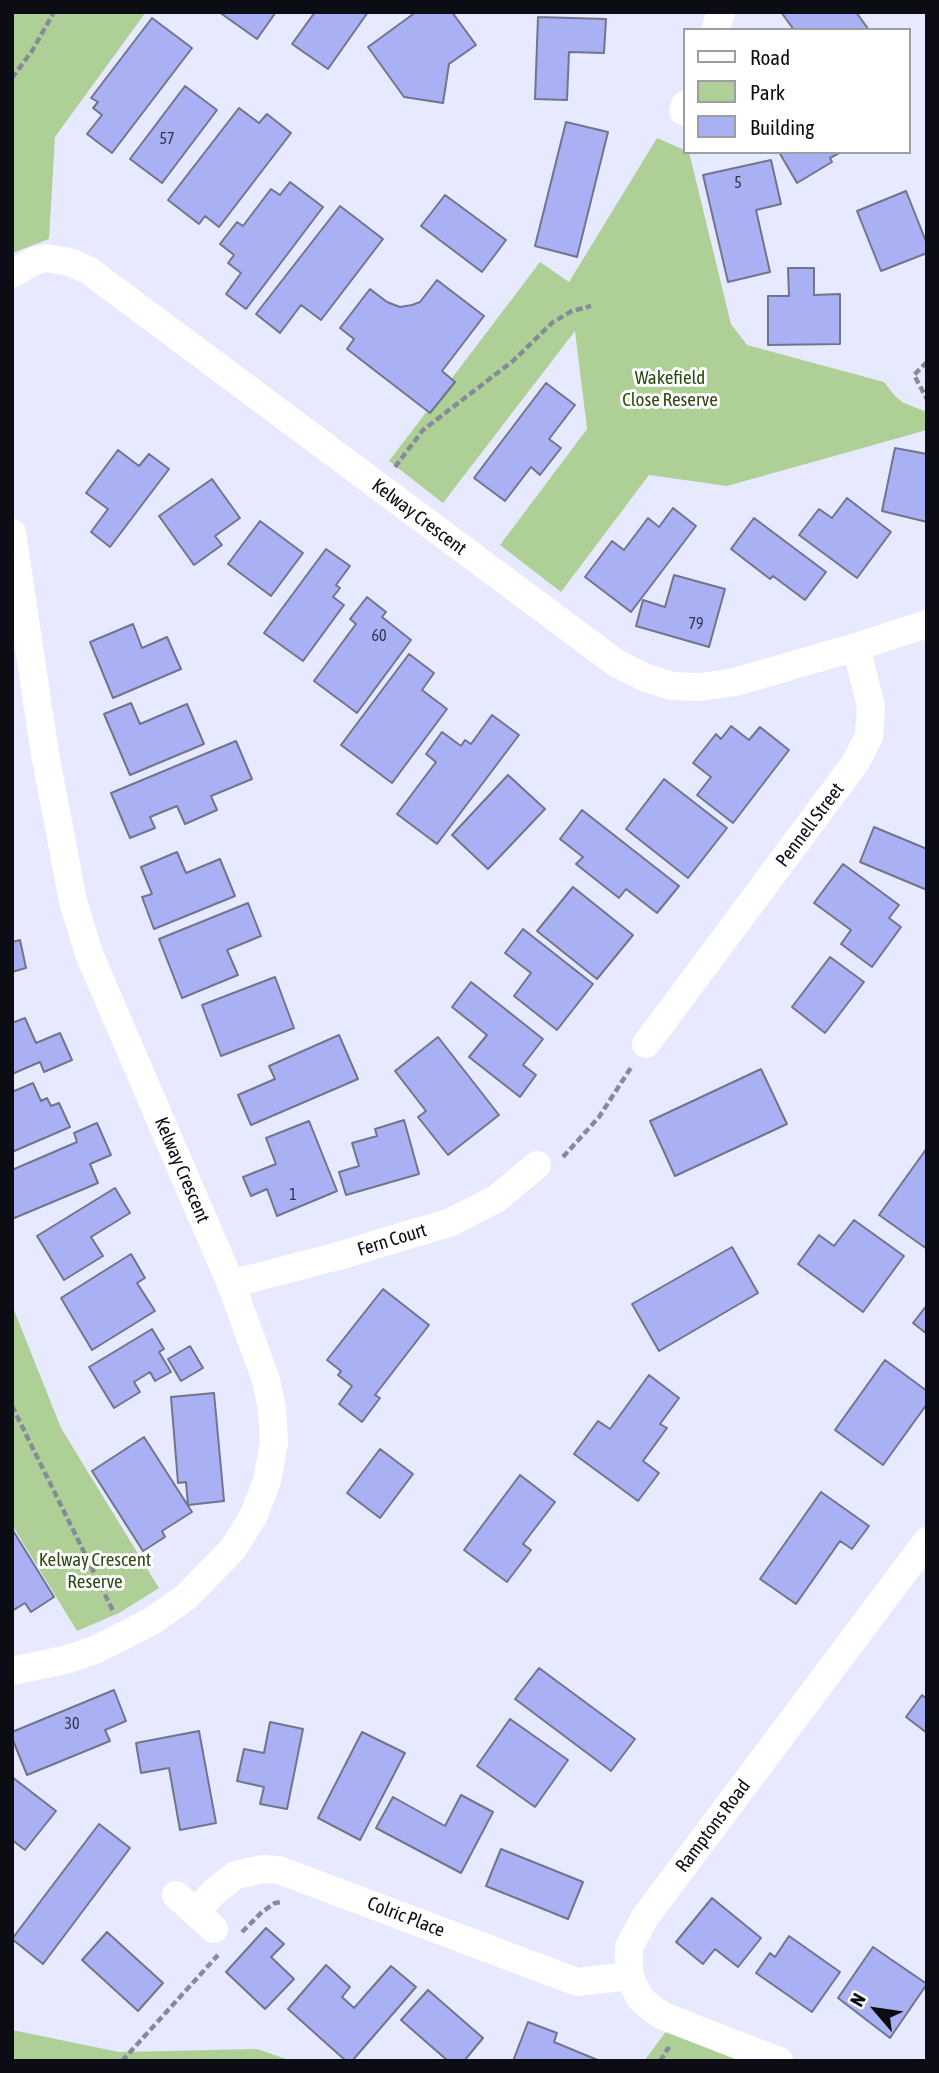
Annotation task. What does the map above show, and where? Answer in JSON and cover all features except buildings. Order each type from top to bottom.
[{"type":"street","name":"Kelway Crescent","points":[[12,274],[34,261],[46,258],[71,262],[88,270],[616,663],[646,678],[672,686],[700,687],[735,682],[856,647]]},
{"type":"street","name":"Kelway Crescent","points":[[12,533],[45,754],[73,901],[89,954],[231,1284],[266,1380],[272,1409],[274,1443],[267,1481],[253,1517],[232,1550],[186,1597],[125,1636],[69,1659],[12,1671]]},
{"type":"street","points":[[856,647],[927,624]]},
{"type":"street","name":"Pennell Street","points":[[646,1044],[856,762],[869,736],[871,706],[856,647]]},
{"type":"street","name":"Fern Court","points":[[231,1284],[451,1222],[496,1199],[537,1165]]},
{"type":"street","name":"Ramptons Road","points":[[629,1976],[629,1947],[645,1917],[927,1541]]},
{"type":"street","name":"Colric Place","points":[[209,1924],[216,1890],[236,1875],[263,1869],[299,1876],[577,1982],[629,1976]]},
{"type":"street","points":[[629,1976],[640,1998],[663,2017],[779,2061]]},
{"type":"path","points":[[12,78],[32,51],[54,12]]},
{"type":"path","points":[[380,487],[423,430],[513,360],[553,322],[572,311],[591,306]]},
{"type":"path","points":[[927,362],[914,375],[927,399]]},
{"type":"path","points":[[537,1165],[557,1163],[599,1116],[646,1044]]},
{"type":"path","points":[[12,1406],[125,1636]]},
{"type":"path","points":[[122,2061],[209,1924],[262,1912],[275,1903],[286,1901],[299,1876]]},
{"type":"path","points":[[660,2061],[671,2043]]},
{"type":"green space","points":[[12,12],[146,12],[55,137],[49,239],[12,253]]},
{"type":"green space","name":"Wakefield Close Reserve","points":[[657,138],[684,150],[684,154],[689,154],[731,324],[747,345],[884,382],[904,403],[927,412],[927,430],[727,486],[649,475],[561,592],[500,545],[587,429],[575,331],[443,503],[389,461],[540,262],[569,282]]},
{"type":"green space","name":"Kelway Crescent Reserve","points":[[12,1305],[61,1428],[159,1588],[119,1613],[77,1631],[12,1525]]},
{"type":"green space","points":[[668,2029],[751,2061],[644,2061]]},
{"type":"green space","points":[[12,2030],[119,2052],[257,2049],[292,2061],[12,2061]]}]
